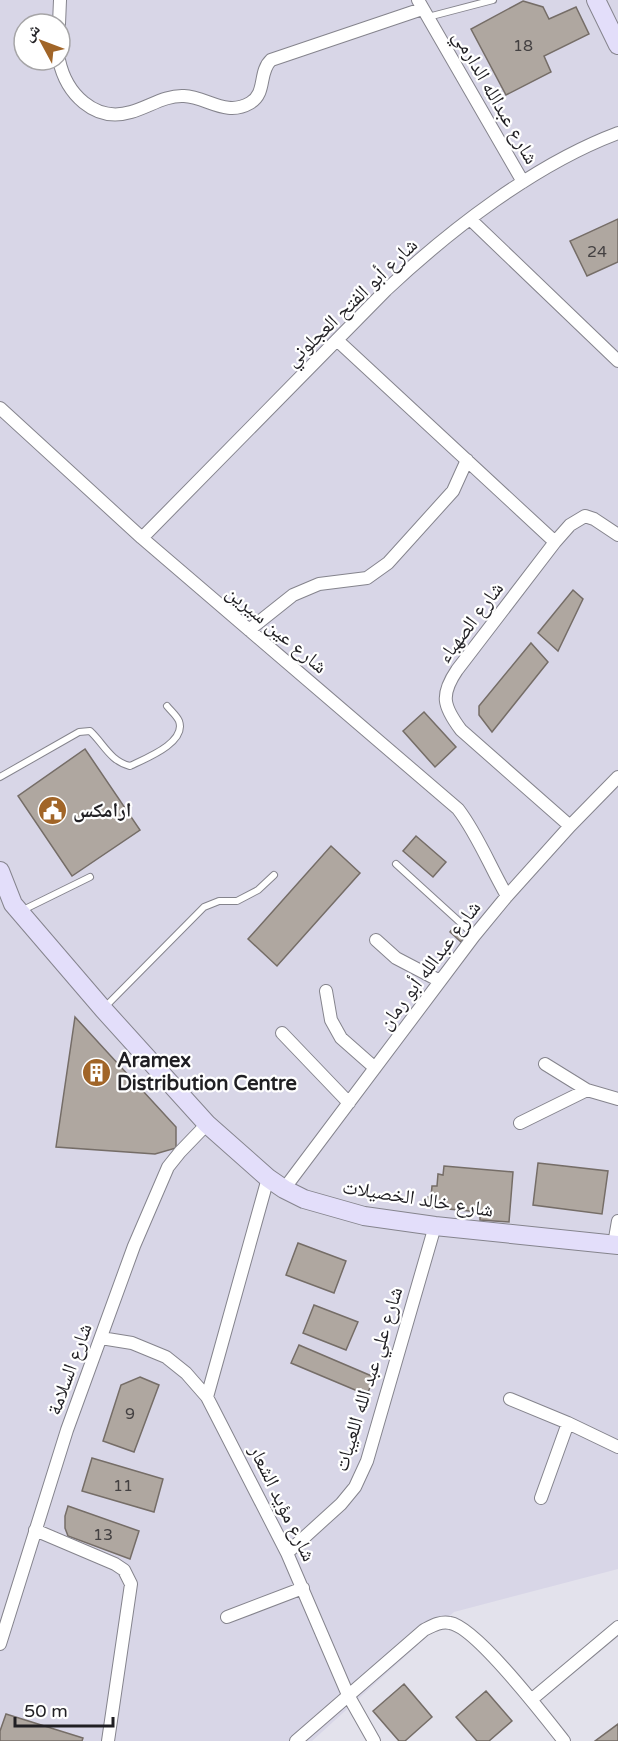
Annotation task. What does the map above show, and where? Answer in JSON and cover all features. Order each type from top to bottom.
[{"type":"street","points":[[596,0],[618,45]]},
{"type":"street","points":[[62,72],[72,92],[89,106],[105,114],[119,115],[133,112],[158,101],[181,96],[196,97],[221,107],[234,109],[257,98],[261,91],[267,64],[271,60],[422,9]]},
{"type":"street","name":"شارع عبدالله الدارمي","points":[[422,9],[523,182]]},
{"type":"street","name":"شارع أبو الفتح العجلوني","points":[[141,538],[404,274],[523,182],[564,158],[618,133]]},
{"type":"street","points":[[471,220],[618,361]]},
{"type":"street","points":[[338,341],[555,542]]},
{"type":"street","name":"شارع عين سيرين","points":[[0,408],[141,538],[458,809],[469,823],[494,875],[507,896]]},
{"type":"street","points":[[249,630],[293,595],[319,584],[367,578],[388,563],[453,491],[467,460]]},
{"type":"street","name":"شارع الصهباء","points":[[570,826],[461,730],[450,714],[444,698],[448,684],[453,677],[570,525],[585,516],[594,519],[618,535]]},
{"type":"street","name":"شارع عبدالله أبو رمان","points":[[284,1189],[474,936],[570,826],[618,777]]},
{"type":"street","name":"شارع خالد الخصيلات","points":[[0,871],[11,905],[207,1124],[268,1178],[284,1189],[304,1199],[364,1216],[435,1226],[616,1245]]},
{"type":"street","points":[[376,940],[396,958],[440,981]]},
{"type":"street","points":[[326,991],[331,1020],[341,1038],[375,1068]]},
{"type":"street","points":[[282,1033],[350,1102]]},
{"type":"street","points":[[545,1064],[587,1090],[618,1099]]},
{"type":"street","points":[[520,1123],[587,1090]]},
{"type":"street","name":"شارع السلامة","points":[[0,1644],[68,1430],[134,1246],[168,1167],[207,1124]]},
{"type":"street","points":[[207,1397],[268,1178]]},
{"type":"street","points":[[616,1245],[618,1221]]},
{"type":"street","name":"شارع علي عبد الله اللعيبات","points":[[287,1553],[341,1504],[355,1487],[367,1461],[435,1226]]},
{"type":"street","name":"شارع مؤيد الشعار","points":[[101,1338],[132,1343],[166,1357],[186,1373],[207,1397],[287,1553],[348,1695],[374,1741]]},
{"type":"street","points":[[510,1399],[618,1447]]},
{"type":"street","points":[[541,1498],[568,1423]]},
{"type":"street","points":[[35,1530],[115,1564],[124,1570],[131,1584],[108,1741]]},
{"type":"street","points":[[227,1617],[303,1588]]},
{"type":"street","points":[[296,1741],[424,1630],[438,1623],[450,1623],[464,1628],[479,1642],[564,1741]]},
{"type":"street","points":[[531,1700],[618,1627]]},
{"type":"lane","points":[[422,9],[493,0]]},
{"type":"lane","points":[[0,777],[79,732],[90,731],[111,756],[120,763],[130,766],[163,750],[175,739],[180,729],[179,721],[167,706]]},
{"type":"lane","points":[[396,864],[474,936]]},
{"type":"lane","points":[[104,1009],[204,908],[219,901],[237,901],[258,890],[274,875]]},
{"type":"lane","points":[[11,905],[90,877]]},
{"type":"shaded area","points":[[0,0],[618,0],[618,1569],[454,1612],[312,1741],[0,1741]]},
{"type":"building","points":[[523,1],[543,7],[549,19],[576,7],[589,34],[544,56],[551,72],[506,95],[471,29]]},
{"type":"building","points":[[618,219],[618,262],[587,276],[570,241]]},
{"type":"building","points":[[573,590],[583,599],[558,651],[538,633]]},
{"type":"building","points":[[531,643],[548,662],[492,732],[479,715],[479,706]]},
{"type":"building","points":[[424,712],[456,747],[435,767],[403,731]]},
{"type":"building","points":[[85,749],[140,830],[72,876],[18,796]]},
{"type":"building","points":[[416,836],[446,862],[433,877],[403,851]]},
{"type":"building","points":[[331,846],[360,873],[277,966],[248,939]]},
{"type":"building","points":[[454,927],[465,937],[461,942],[450,932]]},
{"type":"building","name":"Aramex Distribution Centre","points":[[75,1017],[176,1127],[176,1148],[155,1154],[56,1147]]},
{"type":"building","points":[[538,1163],[608,1171],[602,1214],[533,1205]]},
{"type":"building","points":[[444,1166],[513,1172],[509,1222],[480,1220],[480,1212],[427,1207],[432,1186],[437,1186],[438,1174],[443,1175]]},
{"type":"building","points":[[298,1243],[346,1261],[334,1293],[286,1275]]},
{"type":"building","points":[[314,1305],[358,1322],[346,1350],[303,1333]]},
{"type":"building","points":[[299,1345],[374,1377],[367,1395],[291,1363]]},
{"type":"building","points":[[140,1377],[159,1385],[134,1452],[103,1441],[121,1385]]},
{"type":"building","points":[[92,1458],[163,1479],[154,1512],[82,1491]]},
{"type":"building","points":[[68,1506],[139,1531],[130,1559],[68,1536],[65,1516]]},
{"type":"building","points":[[404,1684],[432,1717],[405,1741],[399,1741],[373,1711]]},
{"type":"building","points":[[486,1691],[512,1721],[489,1741],[477,1741],[456,1717]]},
{"type":"building","points":[[6,1714],[83,1738],[82,1741],[0,1741],[0,1731]]},
{"type":"building","points":[[618,1724],[618,1741],[595,1741]]},
{"type":"place","name":"ارامكس","points":[[52,810]]},
{"type":"place","name":"Aramex Distribution Centre","points":[[96,1072]]}]
